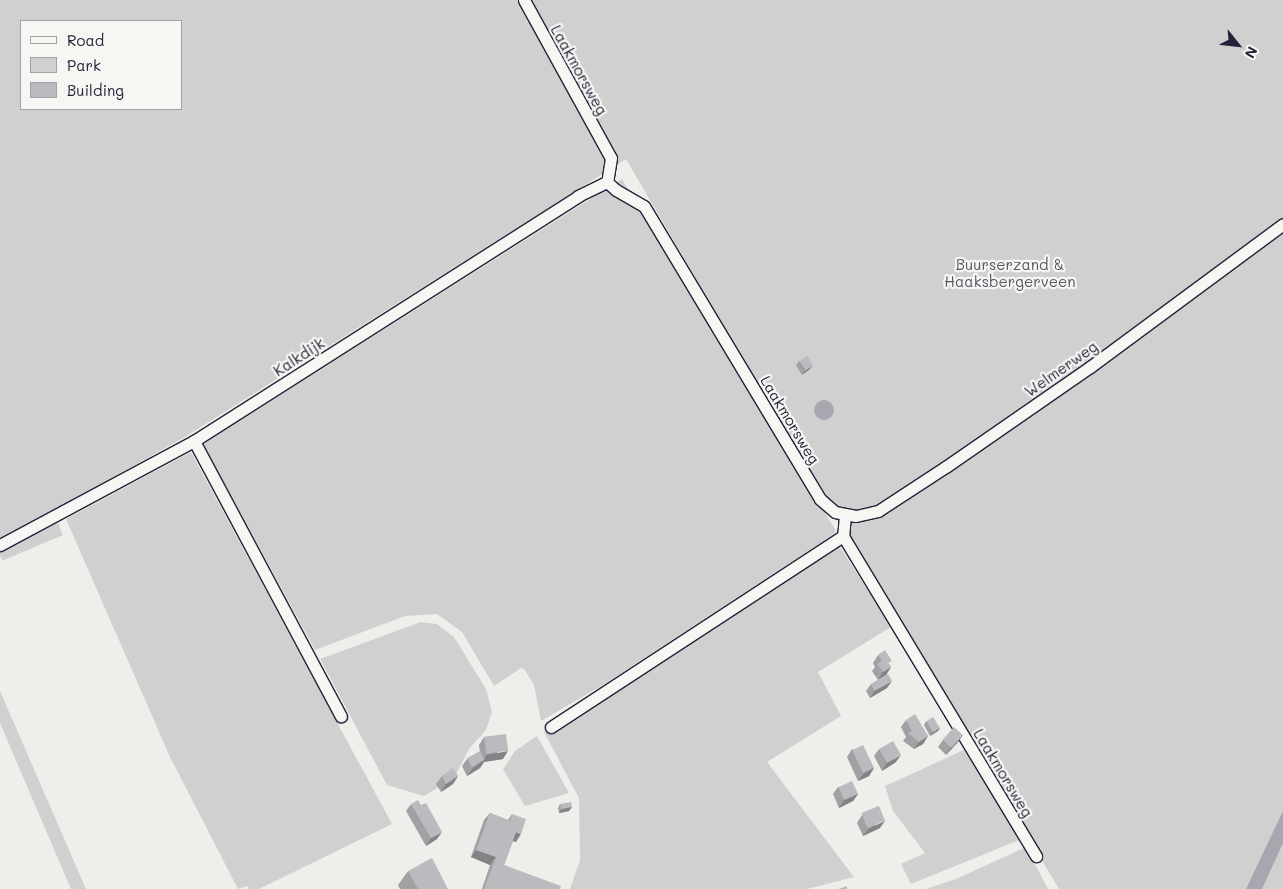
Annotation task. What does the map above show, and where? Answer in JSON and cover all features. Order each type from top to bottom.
[{"type":"street","name":"Laakmorsweg","points":[[524,0],[611,158],[607,182],[616,190],[644,206],[820,499],[844,515]]},
{"type":"street","name":"Kalkdijk","points":[[0,545],[194,441],[578,196],[607,182]]},
{"type":"street","name":"Welmerweg","points":[[844,515],[866,515],[878,511],[923,482],[1090,367],[1283,224]]},
{"type":"street","points":[[194,441],[341,716]]},
{"type":"street","points":[[551,727],[843,536],[844,515]]},
{"type":"street","name":"Laakmorsweg","points":[[843,536],[1036,856]]},
{"type":"green space","name":"Buurserzand & Haaksbergerveen","points":[[0,0],[1283,0],[1283,889],[1059,889],[848,536],[848,527],[777,417],[626,159],[185,437],[0,540]]},
{"type":"green space","points":[[622,179],[836,531],[606,683],[541,721],[534,685],[525,670],[521,668],[494,686],[462,632],[437,614],[405,616],[315,650],[203,444]]},
{"type":"green space","points":[[191,452],[392,824],[259,889],[249,889],[247,886],[238,889],[170,757],[66,519]]},
{"type":"green space","points":[[58,523],[63,535],[2,561],[0,548]]},
{"type":"green space","points":[[839,545],[891,627],[818,672],[841,716],[767,762],[854,877],[807,889],[570,889],[580,860],[579,798],[544,732],[656,665]]},
{"type":"green space","points":[[421,622],[437,624],[454,637],[486,689],[492,712],[486,730],[469,749],[454,778],[424,796],[387,785],[320,659]]},
{"type":"green space","points":[[0,691],[86,889],[71,889],[0,723]]},
{"type":"green space","points":[[537,736],[569,793],[525,806],[503,769],[515,751]]},
{"type":"green space","points":[[966,749],[1022,839],[911,884],[901,864],[925,853],[893,811],[885,786]]},
{"type":"green space","points":[[1026,847],[1048,889],[926,889],[956,879]]},
{"type":"shaded area","points":[[820,400],[828,400],[834,406],[834,414],[828,420],[820,420],[814,414],[814,406]]},
{"type":"shaded area","points":[[1283,811],[1283,843],[1262,889],[1246,889]]},
{"type":"building","points":[[807,356],[813,365],[806,370],[800,361]]},
{"type":"building","points":[[885,650],[892,661],[888,663],[891,667],[883,672],[877,664],[882,661],[878,655]]},
{"type":"building","points":[[888,674],[892,681],[875,691],[871,684]]},
{"type":"building","points":[[915,714],[928,736],[919,742],[908,733],[912,731],[906,720]]},
{"type":"building","points":[[933,717],[940,728],[933,732],[926,721]]},
{"type":"building","points":[[954,727],[963,735],[952,748],[943,740]]},
{"type":"building","points":[[506,734],[508,751],[486,754],[484,737]]},
{"type":"building","points":[[893,741],[901,755],[887,763],[879,749]]},
{"type":"building","points":[[863,745],[874,767],[863,773],[852,750]]},
{"type":"building","points":[[480,751],[485,760],[472,767],[467,758]]},
{"type":"building","points":[[453,768],[458,776],[446,784],[442,776]]},
{"type":"building","points":[[852,781],[858,794],[844,800],[838,787]]},
{"type":"building","points":[[418,800],[421,805],[426,803],[442,832],[431,838],[411,804]]},
{"type":"building","points":[[571,802],[572,807],[561,809],[560,804]]},
{"type":"building","points":[[879,806],[885,821],[867,828],[861,813]]},
{"type":"building","points":[[490,813],[510,821],[512,814],[526,819],[521,834],[516,832],[504,865],[561,886],[560,889],[484,889],[496,857],[476,850]]},
{"type":"building","points":[[432,858],[448,889],[418,889],[408,871]]}]
